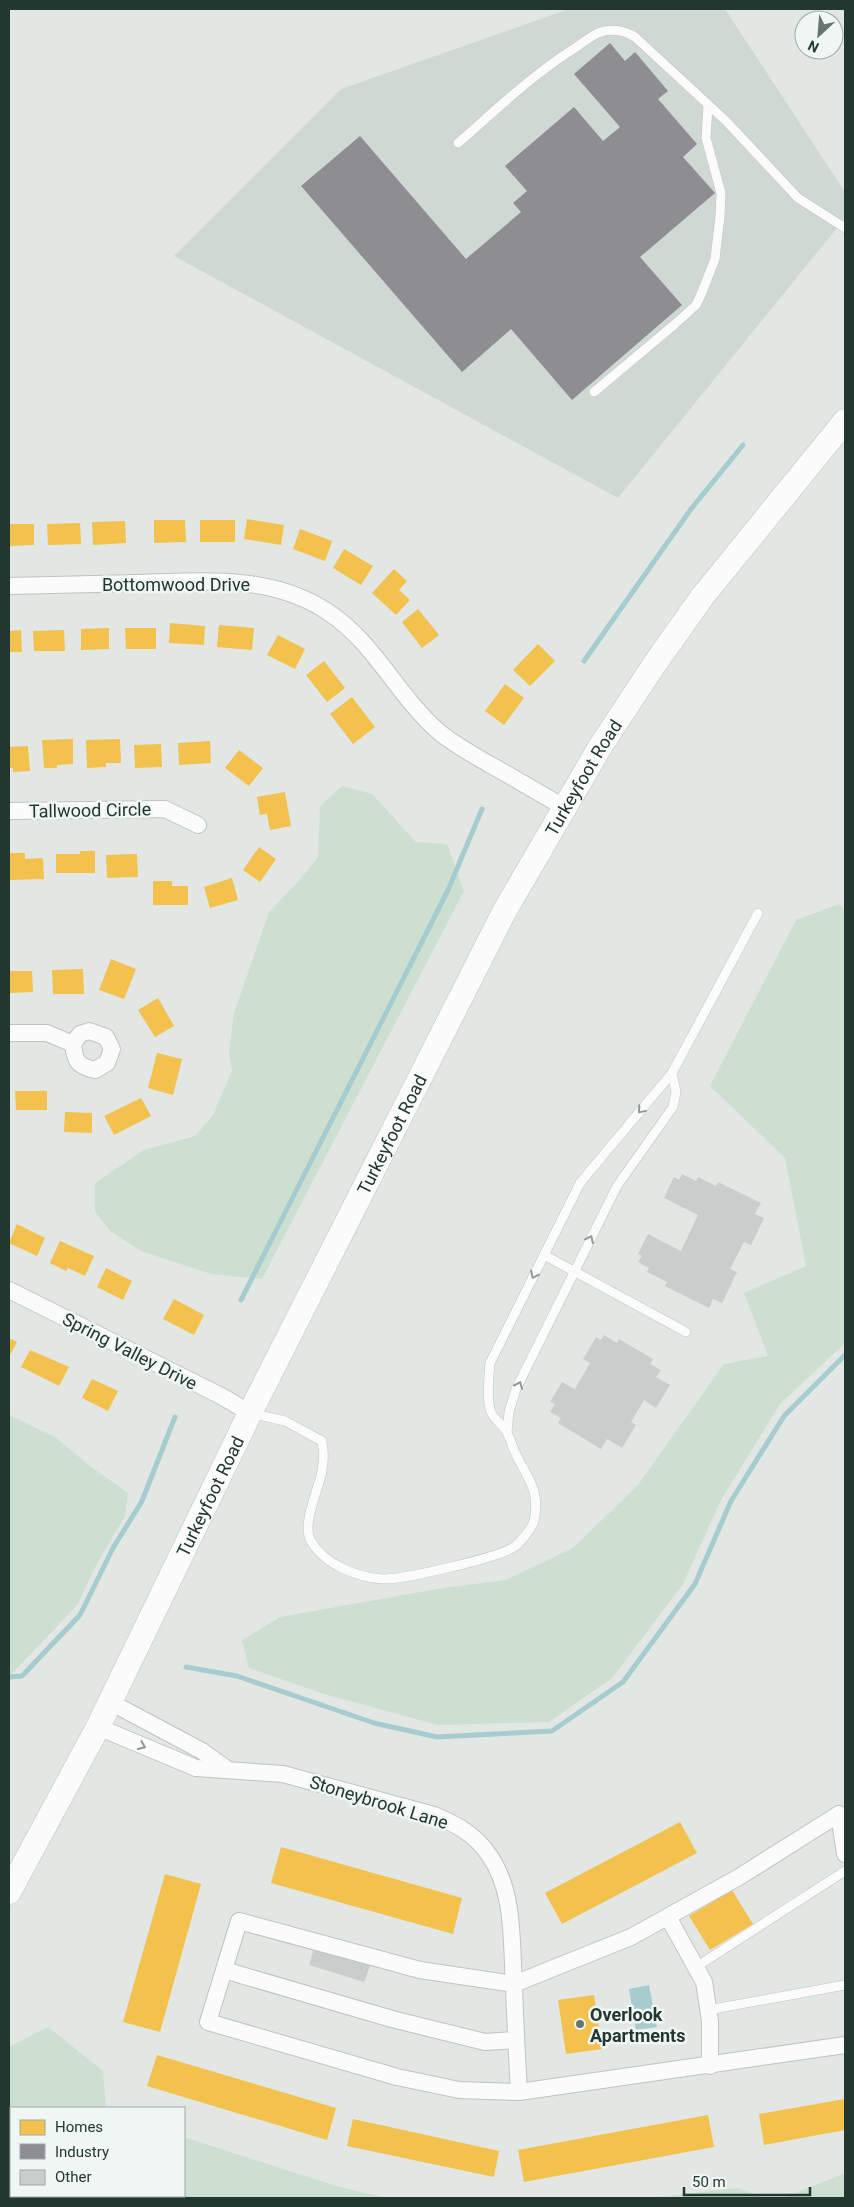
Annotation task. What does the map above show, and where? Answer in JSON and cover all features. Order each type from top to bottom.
[{"type":"main road","name":"Turkeyfoot Road","points":[[9,1892],[98,1727],[250,1413],[504,912],[600,747],[702,597],[845,420]]},
{"type":"street","name":"Bottomwood Drive","points":[[9,586],[212,581],[256,584],[289,593],[327,611],[350,629],[389,673],[414,706],[438,731],[460,747],[564,807]]},
{"type":"street","name":"Tallwood Circle","points":[[9,811],[165,809],[198,826]]},
{"type":"street","points":[[9,1034],[47,1033],[73,1044]]},
{"type":"street","name":"Spring Valley Drive","points":[[9,1290],[250,1413]]},
{"type":"street","points":[[110,1702],[202,1751],[227,1769]]},
{"type":"street","name":"Stoneybrook Lane","points":[[98,1727],[196,1768],[283,1774],[416,1810],[454,1823],[474,1837],[490,1855],[507,1895],[510,1912],[519,2092]]},
{"type":"street","points":[[845,1854],[839,1814],[739,1877],[631,1937],[514,1984],[420,1970],[239,1921],[208,2022],[397,2077],[459,2090],[519,2092],[710,2066],[845,2045]]},
{"type":"street","points":[[668,1917],[704,1982],[708,2010],[710,2066]]},
{"type":"street","points":[[224,1970],[392,2019],[485,2042],[516,2040]]},
{"type":"lane","points":[[458,143],[541,71],[598,33],[612,30],[626,32],[635,37],[708,105],[798,198],[845,228]]},
{"type":"lane","points":[[594,392],[674,325],[696,305],[700,297],[715,259],[721,193],[706,138],[708,105]]},
{"type":"lane","points":[[250,1413],[284,1421],[322,1441],[323,1463],[309,1519],[310,1539],[318,1551],[337,1565],[358,1575],[383,1579],[413,1575],[500,1554],[516,1546],[534,1524],[536,1504],[532,1482],[514,1452],[507,1432],[490,1412],[488,1384],[490,1363],[580,1183],[672,1073],[758,913]]},
{"type":"lane","points":[[507,1432],[509,1412],[516,1388],[574,1270],[617,1186],[673,1107],[676,1092],[672,1073]]},
{"type":"lane","points":[[544,1255],[686,1332]]},
{"type":"lane","points":[[696,1967],[845,1871]]},
{"type":"lane","points":[[708,2010],[845,1985]]},
{"type":"shaded area","points":[[569,9],[725,9],[845,192],[845,218],[618,498],[174,256],[341,89]]},
{"type":"green space","points":[[342,786],[372,794],[416,842],[447,844],[464,891],[262,1279],[211,1274],[141,1251],[110,1231],[95,1212],[95,1183],[144,1150],[195,1136],[213,1115],[232,1071],[229,1052],[234,1013],[269,912],[297,883],[318,857],[320,806]]},
{"type":"green space","points":[[839,904],[845,910],[845,1343],[780,1404],[721,1500],[683,1584],[612,1678],[549,1722],[438,1725],[324,1694],[249,1668],[242,1640],[280,1617],[443,1588],[506,1580],[573,1548],[638,1485],[724,1364],[768,1356],[744,1293],[806,1266],[785,1158],[710,1086],[796,920]]},
{"type":"green space","points":[[9,1415],[55,1437],[90,1466],[128,1493],[125,1516],[94,1569],[78,1604],[9,1677]]},
{"type":"green space","points":[[48,2027],[103,2071],[106,2107],[10,2107],[10,2197],[185,2197],[185,2137],[336,2186],[387,2198],[9,2198],[9,2047]]},
{"type":"green space","points":[[845,2173],[845,2198],[783,2198]]},
{"type":"green space","points":[[738,2188],[763,2198],[648,2198]]},
{"type":"water","points":[[649,1985],[657,2027],[636,2030],[629,1989]]},
{"type":"building: Homes","points":[[247,519],[284,525],[281,545],[244,539]]},
{"type":"building: Homes","points":[[154,520],[185,520],[186,542],[154,543]]},
{"type":"building: Homes","points":[[200,520],[235,520],[235,542],[200,542]]},
{"type":"building: Homes","points":[[125,521],[126,543],[93,545],[92,522]]},
{"type":"building: Homes","points":[[80,523],[81,544],[48,545],[47,524]]},
{"type":"building: Homes","points":[[9,524],[34,524],[34,545],[9,546]]},
{"type":"building: Homes","points":[[300,529],[332,541],[325,561],[293,549]]},
{"type":"building: Homes","points":[[344,549],[373,566],[361,585],[333,568]]},
{"type":"building: Homes","points":[[394,569],[407,581],[399,590],[410,600],[396,615],[372,593]]},
{"type":"building: Homes","points":[[418,609],[439,635],[422,648],[402,622]]},
{"type":"building: Homes","points":[[170,623],[205,626],[204,645],[169,643]]},
{"type":"building: Homes","points":[[219,625],[254,628],[252,650],[217,647]]},
{"type":"building: Homes","points":[[109,628],[109,649],[81,650],[81,629]]},
{"type":"building: Homes","points":[[125,628],[156,628],[156,649],[126,649]]},
{"type":"building: Homes","points":[[21,630],[22,652],[9,652],[9,631]]},
{"type":"building: Homes","points":[[64,630],[65,651],[34,651],[33,631]]},
{"type":"building: Homes","points":[[278,635],[305,649],[295,669],[267,655]]},
{"type":"building: Homes","points":[[538,644],[555,661],[530,686],[513,670]]},
{"type":"building: Homes","points":[[324,661],[345,688],[327,702],[306,675]]},
{"type":"building: Homes","points":[[505,684],[524,698],[504,725],[485,711]]},
{"type":"building: Homes","points":[[352,697],[375,727],[353,744],[330,714]]},
{"type":"building: Homes","points":[[73,739],[73,764],[57,765],[57,768],[44,768],[42,740]]},
{"type":"building: Homes","points":[[120,739],[121,763],[106,763],[106,767],[87,768],[86,740]]},
{"type":"building: Homes","points":[[210,741],[211,763],[179,765],[178,743]]},
{"type":"building: Homes","points":[[161,744],[162,767],[135,768],[134,745]]},
{"type":"building: Homes","points":[[28,746],[30,771],[13,772],[13,768],[9,768],[9,747]]},
{"type":"building: Homes","points":[[239,750],[263,768],[249,786],[225,768]]},
{"type":"building: Homes","points":[[285,792],[291,826],[270,830],[267,814],[260,815],[257,797]]},
{"type":"building: Homes","points":[[259,847],[276,859],[260,882],[243,870]]},
{"type":"building: Homes","points":[[80,851],[95,851],[95,873],[56,873],[56,854],[80,854]]},
{"type":"building: Homes","points":[[9,853],[25,853],[25,859],[43,858],[44,879],[9,880]]},
{"type":"building: Homes","points":[[137,854],[138,877],[107,878],[106,855]]},
{"type":"building: Homes","points":[[232,878],[238,900],[210,908],[204,887]]},
{"type":"building: Homes","points":[[153,881],[172,881],[172,886],[188,886],[188,905],[153,905]]},
{"type":"building: Homes","points":[[111,959],[136,969],[124,999],[99,990]]},
{"type":"building: Homes","points":[[83,969],[84,994],[53,994],[52,970]]},
{"type":"building: Homes","points":[[9,971],[32,971],[33,992],[9,993]]},
{"type":"building: Homes","points":[[158,998],[174,1026],[155,1037],[138,1010]]},
{"type":"building: Homes","points":[[157,1053],[182,1059],[173,1095],[148,1088]]},
{"type":"building: Homes","points":[[15,1091],[47,1091],[47,1110],[16,1110]]},
{"type":"building: Homes","points":[[141,1098],[151,1116],[114,1135],[104,1116]]},
{"type":"building: Homes","points":[[65,1112],[92,1113],[92,1133],[64,1132]]},
{"type":"building: Homes","points":[[17,1224],[45,1238],[37,1256],[9,1243]]},
{"type":"building: Homes","points":[[60,1241],[94,1256],[85,1276],[68,1268],[66,1271],[50,1263]]},
{"type":"building: Homes","points":[[106,1268],[132,1281],[123,1300],[97,1287]]},
{"type":"building: Homes","points":[[174,1299],[204,1315],[194,1335],[163,1319]]},
{"type":"building: Homes","points":[[9,1338],[17,1342],[9,1357]]},
{"type":"building: Homes","points":[[30,1350],[69,1367],[59,1386],[21,1367]]},
{"type":"building: Homes","points":[[92,1379],[118,1391],[108,1411],[82,1398]]},
{"type":"building: Homes","points":[[680,1822],[697,1853],[562,1924],[545,1893]]},
{"type":"building: Homes","points":[[281,1847],[462,1898],[453,1934],[271,1883]]},
{"type":"building: Homes","points":[[165,1874],[201,1884],[160,2032],[123,2022]]},
{"type":"building: Homes","points":[[732,1890],[753,1924],[710,1950],[689,1916]]},
{"type":"building: Homes","name":"Overlook Apartments","points":[[594,1995],[602,2049],[566,2054],[558,2000]]},
{"type":"building: Homes","points":[[157,2055],[336,2108],[327,2140],[147,2086]]},
{"type":"building: Homes","points":[[845,2099],[845,2130],[764,2145],[759,2114]]},
{"type":"building: Homes","points":[[708,2115],[714,2147],[524,2182],[518,2150]]},
{"type":"building: Homes","points":[[353,2119],[499,2151],[494,2177],[347,2146]]},
{"type":"building: Industry","points":[[610,43],[625,61],[635,52],[668,91],[658,99],[697,144],[683,157],[715,193],[640,257],[682,305],[572,400],[511,329],[462,372],[301,186],[360,136],[466,259],[521,212],[513,203],[527,191],[505,166],[574,107],[603,141],[620,127],[574,74]]},
{"type":"building: Other","points":[[682,1174],[696,1181],[698,1177],[716,1186],[718,1182],[761,1203],[755,1214],[764,1218],[751,1245],[744,1242],[730,1269],[737,1272],[722,1303],[713,1299],[709,1308],[665,1286],[667,1282],[647,1272],[649,1268],[638,1262],[642,1256],[638,1254],[648,1234],[681,1251],[698,1215],[664,1198],[674,1177],[679,1180]]},
{"type":"building: Other","points":[[604,1335],[617,1343],[619,1339],[653,1359],[650,1364],[661,1370],[656,1377],[670,1385],[656,1408],[644,1400],[631,1422],[636,1425],[622,1448],[607,1439],[601,1449],[558,1423],[561,1418],[550,1412],[555,1404],[550,1402],[562,1382],[575,1389],[590,1363],[583,1359],[596,1337],[601,1340]]},
{"type":"building: Other","points":[[314,1948],[370,1966],[364,1982],[309,1965]]},
{"type":"waterway","points":[[584,661],[691,509],[743,445]]},
{"type":"waterway","points":[[241,1300],[448,890],[482,809]]},
{"type":"waterway","points":[[186,1667],[237,1676],[374,1723],[437,1737],[552,1731],[623,1682],[695,1584],[731,1501],[784,1416],[845,1355]]},
{"type":"waterway","points":[[9,1677],[22,1676],[80,1615],[113,1548],[142,1501],[175,1417]]},
{"type":"place","name":"Overlook Apartments","points":[[580,2024]]}]
